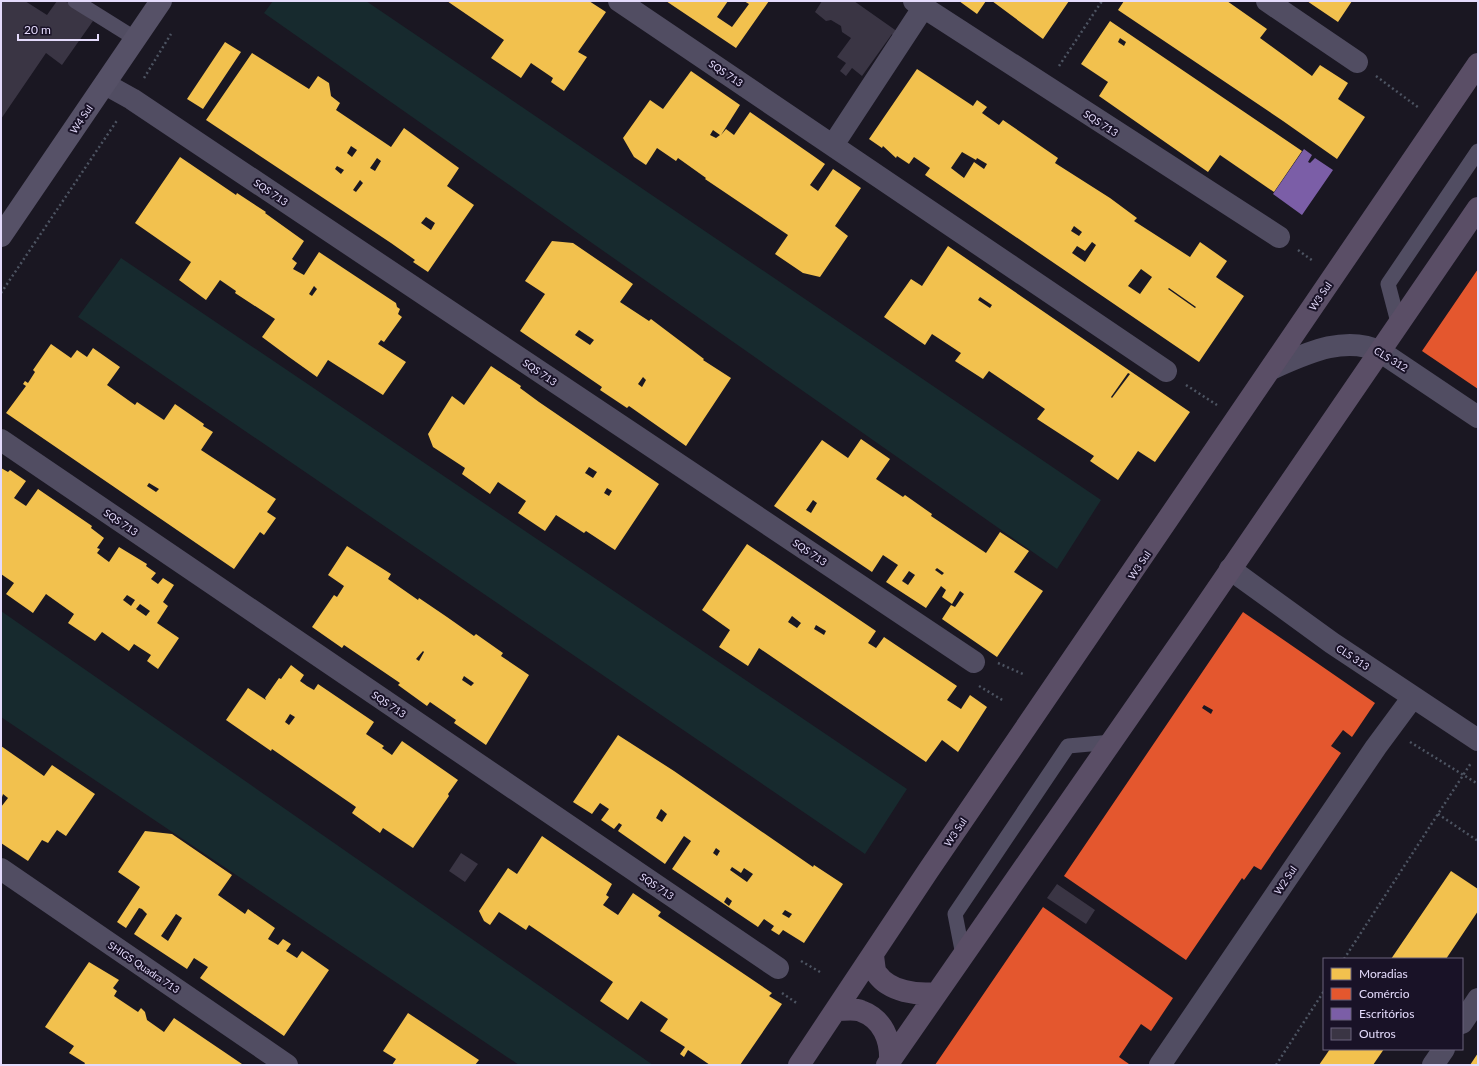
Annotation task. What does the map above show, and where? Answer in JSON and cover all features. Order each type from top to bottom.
[{"type":"main road","name":"W4 Sul","points":[[1,236],[161,1]]},
{"type":"main road","name":"W3 Sul","points":[[799,1065],[873,956],[928,871],[1478,64]]},
{"type":"main road","points":[[888,1063],[1112,742],[1399,326],[1478,208]]},
{"type":"main road","points":[[873,956],[877,973],[888,984],[900,989],[922,994],[937,993]]},
{"type":"main road","points":[[836,1010],[861,1011],[881,1025],[891,1047],[888,1063]]},
{"type":"street","name":"SQS 713","points":[[619,1],[1166,371]]},
{"type":"street","points":[[1267,1],[1357,62]]},
{"type":"street","name":"SQS 713","points":[[834,145],[919,4],[1279,237]]},
{"type":"street","name":"SQS 713","points":[[105,84],[132,99],[974,662]]},
{"type":"street","name":"CLS 312","points":[[1271,369],[1311,353],[1343,345],[1364,345],[1381,352],[1478,417]]},
{"type":"street","name":"SQS 713","points":[[1,440],[778,968]]},
{"type":"street","name":"CLS 313","points":[[1230,569],[1412,697],[1476,749]]},
{"type":"street","name":"W2 Sul","points":[[1160,1065],[1412,697]]},
{"type":"street","name":"SHIGS Quadra 713","points":[[1,869],[287,1065]]},
{"type":"street","points":[[1463,1022],[1478,999]]},
{"type":"street","points":[[1433,1065],[1443,1050]]},
{"type":"lane","points":[[74,1],[136,39]]},
{"type":"lane","points":[[1399,326],[1388,284],[1478,151]]},
{"type":"lane","points":[[963,955],[955,914],[1068,746],[1112,742]]},
{"type":"path","points":[[1046,87],[1102,1]]},
{"type":"path","points":[[1,293],[132,99],[174,29]]},
{"type":"path","points":[[1357,62],[1438,122]]},
{"type":"path","points":[[1279,237],[1333,276]]},
{"type":"path","points":[[1166,371],[1237,419]]},
{"type":"path","points":[[1406,739],[1478,784]]},
{"type":"path","points":[[1345,958],[1464,775],[1476,749]]},
{"type":"path","points":[[1438,814],[1478,841]]},
{"type":"path","points":[[1276,1065],[1323,993]]},
{"type":"green space","points":[[273,1],[366,1],[1101,500],[1057,569],[264,13]]},
{"type":"green space","points":[[121,258],[907,789],[865,854],[78,317]]},
{"type":"green space","points":[[1,611],[653,1065],[519,1065],[1,717]]},
{"type":"building: Moradias","points":[[447,1],[589,1],[606,12],[578,52],[587,57],[564,91],[551,82],[553,78],[531,63],[521,78],[491,58],[504,40]]},
{"type":"building: Moradias","points":[[666,1],[728,1],[717,17],[732,27],[749,4],[744,1],[769,1],[736,48]]},
{"type":"building: Moradias","points":[[959,1],[986,1],[977,14]]},
{"type":"building: Moradias","points":[[992,1],[1069,1],[1043,39]]},
{"type":"building: Moradias","points":[[1124,1],[1227,1],[1267,29],[1260,38],[1312,76],[1320,65],[1348,83],[1338,99],[1365,117],[1337,159],[1118,10]]},
{"type":"building: Moradias","points":[[1307,1],[1352,1],[1338,22]]},
{"type":"building: Moradias","points":[[1110,21],[1302,151],[1274,192],[1220,155],[1208,172],[1099,96],[1108,82],[1081,64]],"holes":[[[1120,38],[1126,42],[1124,46],[1118,42]]]},
{"type":"building: Moradias","points":[[225,42],[241,52],[203,109],[187,99]]},
{"type":"building: Moradias","points":[[252,53],[309,89],[318,76],[329,83],[331,96],[340,103],[336,110],[391,147],[404,128],[459,168],[447,186],[474,205],[428,272],[413,262],[415,260],[391,243],[206,120]],"holes":[[[351,146],[357,150],[352,157],[347,153]],[[377,158],[381,161],[375,171],[370,168]],[[337,166],[344,170],[341,174],[335,169]],[[360,180],[363,183],[356,192],[353,190]],[[426,217],[435,223],[431,230],[421,223]]]},
{"type":"building: Moradias","points":[[917,69],[973,106],[977,100],[987,107],[982,113],[999,125],[1003,120],[1058,158],[1055,163],[1110,198],[1137,218],[1134,221],[1190,257],[1200,242],[1227,261],[1216,277],[1244,296],[1199,362],[925,175],[930,168],[914,157],[909,164],[897,156],[896,158],[883,146],[882,148],[869,139]],"holes":[[[962,152],[987,164],[984,169],[974,162],[964,178],[951,168]],[[1074,226],[1082,232],[1079,236],[1071,231]],[[1092,242],[1096,245],[1085,262],[1072,253],[1077,246],[1085,251]],[[1141,269],[1152,277],[1140,294],[1128,286]],[[1169,288],[1196,307],[1195,308],[1168,289]]]},
{"type":"building: Moradias","points":[[691,71],[740,105],[721,135],[726,129],[734,135],[750,112],[825,164],[810,185],[818,191],[833,169],[861,188],[835,226],[848,236],[820,277],[803,273],[775,254],[788,235],[705,179],[706,178],[678,158],[676,161],[657,148],[646,165],[634,157],[623,138],[650,100],[663,109]],"holes":[[[713,130],[720,135],[716,138],[710,135]]]},
{"type":"building: Moradias","points":[[180,157],[236,195],[237,193],[266,212],[265,213],[304,241],[292,259],[297,263],[293,269],[304,275],[319,252],[396,303],[397,307],[400,309],[398,314],[402,317],[384,342],[381,340],[378,344],[406,362],[383,395],[328,360],[317,377],[262,337],[275,319],[235,293],[236,291],[220,280],[206,300],[179,280],[191,262],[135,223]],"holes":[[[314,286],[317,289],[312,296],[309,294]]]},
{"type":"building: Moradias","points":[[552,241],[573,243],[633,284],[620,302],[649,321],[651,319],[704,359],[703,360],[731,378],[686,446],[629,406],[627,408],[600,390],[602,387],[520,331],[545,294],[525,281]],"holes":[[[579,330],[594,340],[590,345],[575,335]],[[643,377],[646,380],[642,387],[638,384]]]},
{"type":"building: Moradias","points":[[948,246],[1190,412],[1155,462],[1138,451],[1118,480],[1090,461],[1094,456],[1037,419],[1045,409],[989,371],[983,379],[955,361],[961,353],[932,334],[925,345],[884,317],[911,279],[922,286]],"holes":[[[980,297],[992,305],[990,308],[978,300]],[[1128,373],[1130,374],[1112,398],[1111,397]]]},
{"type":"building: Moradias","points":[[51,344],[71,358],[77,350],[87,357],[93,348],[120,367],[107,385],[135,405],[137,402],[164,420],[175,404],[213,432],[201,450],[276,499],[267,512],[276,518],[264,535],[260,532],[234,569],[6,413],[26,386],[23,384],[25,381],[28,383],[35,372],[33,370]],"holes":[[[149,483],[159,489],[156,492],[147,486]]]},
{"type":"building: Moradias","points":[[491,366],[521,386],[520,388],[539,402],[659,484],[615,550],[586,531],[584,533],[556,515],[545,531],[518,513],[526,501],[498,482],[490,494],[462,474],[465,468],[433,447],[428,434],[452,396],[464,405]],"holes":[[[589,467],[597,472],[593,478],[585,473]],[[607,488],[612,491],[609,496],[604,493]]]},
{"type":"building: Moradias","points":[[861,439],[890,459],[876,479],[903,497],[905,495],[932,514],[931,516],[986,553],[1000,532],[1029,551],[1014,572],[1043,591],[997,657],[942,619],[951,605],[955,607],[964,594],[960,591],[952,604],[942,597],[946,590],[941,586],[926,608],[886,582],[898,565],[883,555],[872,572],[774,506],[822,440],[848,458]],"holes":[[[813,500],[817,503],[811,513],[806,510]],[[937,568],[944,573],[942,575],[935,570]],[[909,571],[915,575],[908,585],[902,581]]]},
{"type":"building: Moradias","points":[[1,468],[8,472],[10,470],[26,481],[14,498],[26,506],[38,489],[92,526],[91,528],[104,538],[97,548],[100,549],[97,553],[109,562],[119,547],[147,564],[146,566],[156,573],[151,579],[158,584],[163,578],[174,585],[163,602],[168,606],[157,623],[179,638],[158,669],[147,661],[151,655],[134,644],[129,651],[102,632],[95,641],[68,623],[74,614],[46,594],[33,613],[6,594],[14,583],[1,574]],"holes":[[[127,595],[135,600],[131,606],[123,600]],[[140,604],[150,611],[146,616],[136,609]]]},
{"type":"building: Moradias","points":[[747,544],[876,631],[868,643],[876,648],[884,637],[957,686],[947,700],[961,709],[970,695],[987,707],[958,752],[942,740],[926,762],[759,648],[748,666],[719,647],[730,630],[702,610]],"holes":[[[792,616],[801,623],[797,628],[788,622]],[[816,625],[826,631],[824,635],[814,629]]]},
{"type":"building: Moradias","points":[[347,546],[391,574],[388,579],[418,600],[419,598],[474,636],[476,634],[503,653],[501,656],[529,675],[486,745],[454,723],[456,720],[430,702],[427,706],[398,685],[400,683],[344,645],[342,648],[312,627],[334,595],[337,597],[344,586],[328,575]],"holes":[[[423,651],[424,652],[419,661],[416,659]],[[464,676],[474,683],[471,686],[462,680]]]},
{"type":"building: Moradias","points":[[291,665],[304,675],[300,681],[307,686],[314,690],[318,684],[374,722],[366,734],[384,746],[382,748],[392,755],[402,741],[458,780],[448,794],[449,796],[413,848],[383,828],[380,833],[352,813],[356,807],[272,749],[271,751],[226,720],[248,688],[266,700],[265,698],[279,678],[281,679]],"holes":[[[290,714],[295,717],[289,725],[285,722]]]},
{"type":"building: Moradias","points":[[618,735],[674,771],[813,867],[814,865],[843,884],[804,943],[783,930],[779,935],[771,930],[774,926],[764,919],[758,927],[672,869],[691,841],[684,836],[665,864],[618,831],[622,825],[619,823],[614,829],[601,820],[609,809],[600,803],[592,814],[573,802]],"holes":[[[661,809],[667,814],[662,822],[656,818]],[[716,848],[720,851],[717,856],[713,853]],[[732,867],[741,873],[744,868],[753,874],[747,882],[730,870]],[[727,897],[732,901],[729,906],[724,902]],[[785,910],[792,914],[789,918],[782,914]]]},
{"type":"building: Moradias","points":[[1,746],[44,776],[52,765],[95,794],[66,836],[57,830],[48,843],[42,840],[28,861],[1,843],[1,807],[8,798],[3,794],[1,800]]},
{"type":"building: Moradias","points":[[145,831],[172,834],[232,875],[218,895],[245,914],[248,909],[275,928],[268,939],[278,945],[283,939],[291,944],[286,951],[297,958],[302,951],[329,970],[284,1036],[200,978],[208,967],[194,958],[187,969],[134,934],[147,914],[142,909],[139,908],[126,928],[117,922],[140,887],[118,872]],"holes":[[[176,914],[182,918],[168,941],[161,936]]]},
{"type":"building: Moradias","points":[[542,836],[612,884],[606,895],[609,897],[603,905],[618,915],[633,893],[661,912],[658,916],[772,993],[769,996],[782,1004],[740,1065],[710,1065],[688,1050],[684,1057],[680,1054],[685,1047],[660,1031],[668,1019],[641,1001],[628,1020],[600,1001],[613,982],[529,925],[526,930],[499,912],[490,925],[484,921],[479,911],[508,868],[517,874]]},
{"type":"building: Moradias","points":[[1451,871],[1478,889],[1478,911],[1447,958],[1392,958]]},
{"type":"building: Moradias","points":[[89,962],[119,980],[113,988],[117,991],[114,996],[138,1012],[141,1008],[145,1012],[147,1020],[164,1032],[174,1018],[245,1065],[84,1065],[85,1063],[69,1053],[74,1046],[45,1027]]},
{"type":"building: Moradias","points":[[408,1013],[479,1060],[475,1065],[392,1065],[396,1059],[383,1051]]},
{"type":"building: Moradias","points":[[1329,1050],[1383,1050],[1373,1065],[1319,1065]]},
{"type":"building: Moradias","points":[[1478,1053],[1478,1065],[1470,1065]]},
{"type":"building: Comércio","points":[[1478,269],[1478,389],[1422,351]]},
{"type":"building: Comércio","points":[[1243,612],[1375,703],[1352,737],[1343,730],[1331,746],[1341,753],[1261,870],[1254,866],[1244,880],[1242,878],[1186,960],[1064,876]],"holes":[[[1204,705],[1213,710],[1211,714],[1202,708]]]},
{"type":"building: Comércio","points":[[1043,907],[1173,998],[1151,1031],[1141,1024],[1119,1057],[1129,1064],[935,1065]]},
{"type":"building: Escritórios","points":[[1304,149],[1312,155],[1308,162],[1310,163],[1315,158],[1333,170],[1302,215],[1273,194]]},
{"type":"building: Outros","points":[[1,1],[25,1],[47,15],[57,1],[65,1],[93,21],[62,65],[46,53],[1,119]]},
{"type":"building: Outros","points":[[822,1],[854,1],[898,32],[895,37],[892,34],[862,76],[852,68],[846,76],[840,71],[846,63],[837,57],[851,38],[842,32],[841,26],[831,20],[826,21],[815,12]]},
{"type":"building: Outros","points":[[461,853],[478,864],[465,882],[449,871]]},
{"type":"building: Outros","points":[[1057,884],[1095,910],[1086,924],[1047,898]]}]
